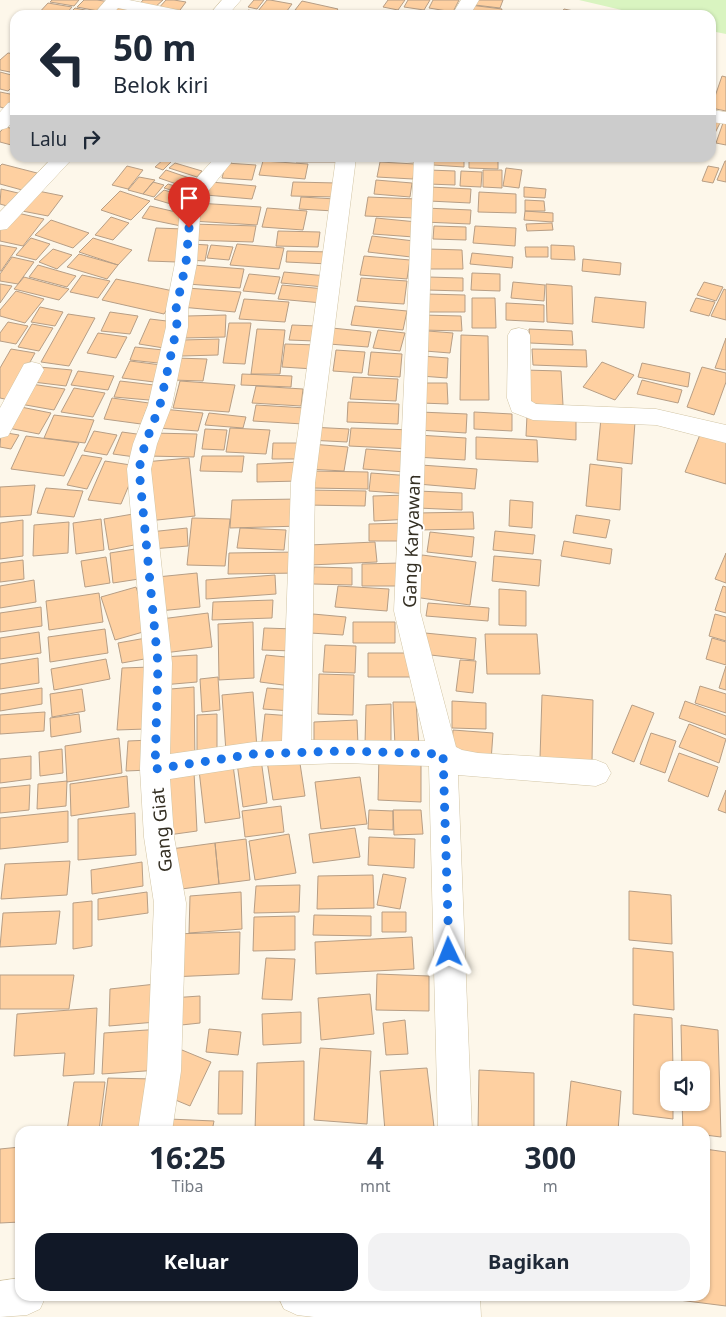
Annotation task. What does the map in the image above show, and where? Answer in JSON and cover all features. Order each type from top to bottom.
[{"type":"street","points":[[223,10],[232,0]]},
{"type":"street","points":[[107,10],[114,3],[123,2],[156,10]]},
{"type":"street","points":[[0,124],[10,113]]},
{"type":"street","points":[[0,224],[59,162]]},
{"type":"street","name":"Gang Giat","points":[[156,1126],[164,1071],[170,903],[159,837],[155,769],[158,664],[139,469],[145,444],[160,405],[177,327],[176,309],[186,263],[191,200],[194,193],[222,162]]},
{"type":"street","points":[[296,753],[303,483],[345,162]]},
{"type":"street","name":"Gang Karyawan","points":[[424,162],[407,610],[443,754],[455,1126]]},
{"type":"street","points":[[519,335],[518,398],[523,409],[533,412],[656,417],[726,434]]},
{"type":"street","points":[[0,430],[32,370]]},
{"type":"street","points":[[155,769],[254,754],[344,751],[443,754],[456,762],[471,764],[596,773]]},
{"type":"street","points":[[0,1300],[15,1298]]},
{"type":"street","points":[[334,1301],[448,1317]]},
{"type":"street","points":[[461,1301],[462,1317]]},
{"type":"green space","points":[[579,0],[726,0],[726,34],[716,32],[716,10],[622,10]]},
{"type":"building","points":[[52,0],[79,0],[74,6],[50,2]]},
{"type":"building","points":[[84,0],[111,2],[105,10],[77,7]]},
{"type":"building","points":[[143,0],[163,0],[154,8],[139,5]]},
{"type":"building","points":[[166,0],[186,2],[180,10],[157,10]]},
{"type":"building","points":[[254,0],[264,0],[257,9],[248,7]]},
{"type":"building","points":[[267,0],[292,4],[288,10],[259,10]]},
{"type":"building","points":[[388,0],[405,0],[398,10],[383,7]]},
{"type":"building","points":[[408,0],[430,0],[424,10],[404,7]]},
{"type":"building","points":[[433,0],[459,0],[454,10],[429,8]]},
{"type":"building","points":[[476,0],[503,0],[500,8],[475,5]]},
{"type":"building","points":[[302,1],[338,9],[337,10],[295,10]]},
{"type":"building","points":[[48,3],[72,7],[69,10],[42,10]]},
{"type":"building","points":[[118,5],[131,7],[128,10],[114,10]]},
{"type":"building","points":[[470,5],[502,9],[502,10],[468,10]]},
{"type":"building","points":[[10,53],[10,72],[0,70],[0,60]]},
{"type":"building","points":[[0,72],[10,75],[10,89],[8,91],[0,89]]},
{"type":"building","points":[[722,76],[726,77],[726,111],[716,109],[716,93]]},
{"type":"building","points":[[0,92],[10,94],[10,107],[8,109],[0,107]]},
{"type":"building","points":[[716,120],[721,121],[716,131]]},
{"type":"building","points":[[724,120],[726,120],[726,145],[716,143]]},
{"type":"building","points":[[5,127],[10,128],[10,145],[0,142],[0,132]]},
{"type":"building","points":[[726,161],[726,182],[717,180]]},
{"type":"building","points":[[161,162],[171,162],[163,170],[155,167]]},
{"type":"building","points":[[263,162],[308,164],[305,179],[259,175]]},
{"type":"building","points":[[380,162],[415,164],[413,179],[377,177]]},
{"type":"building","points":[[434,162],[464,162],[464,167],[433,165]]},
{"type":"building","points":[[469,162],[498,162],[498,169],[469,168]]},
{"type":"building","points":[[175,163],[202,171],[197,177],[169,168]]},
{"type":"building","points":[[226,163],[256,165],[252,180],[222,178]]},
{"type":"building","points":[[2,164],[37,173],[22,190],[0,184],[0,166]]},
{"type":"building","points":[[127,166],[143,170],[128,189],[112,185]]},
{"type":"building","points":[[708,166],[719,168],[713,183],[702,181]]},
{"type":"building","points":[[506,168],[522,170],[519,188],[503,186]]},
{"type":"building","points":[[166,170],[201,182],[194,190],[159,178]]},
{"type":"building","points":[[429,170],[455,171],[455,185],[428,184]]},
{"type":"building","points":[[483,170],[502,170],[502,188],[483,187]]},
{"type":"building","points":[[461,171],[482,172],[481,187],[460,186]]},
{"type":"building","points":[[139,177],[155,180],[143,194],[128,190]]},
{"type":"building","points":[[376,180],[412,183],[410,197],[374,194]]},
{"type":"building","points":[[153,182],[164,185],[154,197],[143,194]]},
{"type":"building","points":[[211,182],[256,186],[252,199],[206,195]]},
{"type":"building","points":[[293,182],[337,183],[336,197],[291,196]]},
{"type":"building","points":[[168,184],[192,191],[188,195],[164,188]]},
{"type":"building","points":[[430,187],[471,189],[470,203],[429,201]]},
{"type":"building","points":[[524,187],[546,189],[545,198],[524,197]]},
{"type":"building","points":[[1,189],[18,193],[7,206],[0,204]]},
{"type":"building","points":[[33,190],[63,196],[48,216],[17,210]]},
{"type":"building","points":[[164,190],[190,198],[181,207],[154,199]]},
{"type":"building","points":[[120,191],[150,201],[131,220],[101,210]]},
{"type":"building","points":[[479,192],[516,194],[516,213],[478,212]]},
{"type":"building","points":[[301,197],[336,199],[334,211],[299,209]]},
{"type":"building","points":[[368,197],[417,199],[415,218],[365,216]]},
{"type":"building","points":[[525,200],[544,201],[545,211],[525,211]]},
{"type":"building","points":[[197,203],[261,207],[257,225],[192,221]]},
{"type":"building","points":[[150,206],[189,215],[181,226],[142,218]]},
{"type":"building","points":[[267,208],[307,211],[303,230],[262,227]]},
{"type":"building","points":[[425,208],[471,210],[470,224],[424,222]]},
{"type":"building","points":[[525,211],[553,213],[553,222],[524,220]]},
{"type":"building","points":[[13,212],[44,219],[23,246],[0,241],[0,227]]},
{"type":"building","points":[[111,217],[129,223],[113,240],[95,235]]},
{"type":"building","points":[[376,218],[417,222],[414,237],[373,234]]},
{"type":"building","points":[[51,220],[89,233],[73,248],[35,235]]},
{"type":"building","points":[[552,223],[553,230],[527,231],[526,224]]},
{"type":"building","points":[[193,224],[256,226],[253,242],[189,240]]},
{"type":"building","points":[[434,226],[466,227],[466,240],[433,239]]},
{"type":"building","points":[[475,226],[516,228],[515,246],[473,243]]},
{"type":"building","points":[[156,228],[184,229],[177,262],[148,261]]},
{"type":"building","points":[[278,231],[320,232],[318,247],[276,246]]},
{"type":"building","points":[[372,236],[414,241],[411,257],[368,252]]},
{"type":"building","points":[[31,238],[50,244],[36,260],[16,255]]},
{"type":"building","points":[[93,238],[132,250],[118,265],[79,252]]},
{"type":"building","points":[[191,244],[208,245],[205,261],[187,260]]},
{"type":"building","points":[[237,244],[284,248],[279,269],[230,265]]},
{"type":"building","points":[[0,245],[17,248],[1,271],[0,271]]},
{"type":"building","points":[[211,245],[233,247],[229,260],[207,258]]},
{"type":"building","points":[[551,245],[574,246],[575,260],[551,259]]},
{"type":"building","points":[[525,247],[548,247],[548,257],[526,257]]},
{"type":"building","points":[[53,249],[72,255],[57,269],[39,262]]},
{"type":"building","points":[[429,249],[462,250],[463,269],[429,269]]},
{"type":"building","points":[[287,251],[331,252],[329,264],[286,262]]},
{"type":"building","points":[[472,253],[513,257],[512,268],[470,264]]},
{"type":"building","points":[[79,254],[118,265],[107,279],[67,267]]},
{"type":"building","points":[[364,256],[410,260],[407,279],[360,275]]},
{"type":"building","points":[[12,257],[34,262],[18,284],[0,281],[0,274]]},
{"type":"building","points":[[583,259],[621,263],[620,275],[582,271]]},
{"type":"building","points":[[38,265],[76,276],[67,287],[29,277]]},
{"type":"building","points":[[193,265],[244,269],[240,288],[188,284]]},
{"type":"building","points":[[284,272],[327,276],[324,287],[281,283]]},
{"type":"building","points":[[472,273],[500,274],[500,291],[471,290]]},
{"type":"building","points":[[249,274],[280,277],[275,294],[243,291]]},
{"type":"building","points":[[82,275],[110,281],[98,298],[70,292]]},
{"type":"building","points":[[24,277],[69,289],[59,300],[14,289]]},
{"type":"building","points":[[428,277],[463,278],[463,291],[427,290]]},
{"type":"building","points":[[361,278],[407,281],[404,304],[357,301]]},
{"type":"building","points":[[116,279],[178,292],[164,314],[102,300]]},
{"type":"building","points":[[513,282],[545,285],[544,301],[511,298]]},
{"type":"building","points":[[704,282],[723,287],[716,301],[697,295]]},
{"type":"building","points":[[0,284],[12,286],[0,303]]},
{"type":"building","points":[[546,284],[572,286],[573,324],[547,322]]},
{"type":"building","points":[[282,285],[325,289],[322,303],[278,299]]},
{"type":"building","points":[[187,288],[241,292],[235,312],[181,307]]},
{"type":"building","points":[[724,289],[726,290],[726,320],[711,316]]},
{"type":"building","points":[[16,291],[44,299],[25,323],[0,316],[0,310]]},
{"type":"building","points":[[426,294],[465,295],[465,312],[426,312]]},
{"type":"building","points":[[595,297],[646,302],[644,328],[592,322]]},
{"type":"building","points":[[472,298],[495,298],[496,328],[472,328]]},
{"type":"building","points":[[696,298],[715,302],[709,316],[690,311]]},
{"type":"building","points":[[244,299],[289,302],[285,322],[239,319]]},
{"type":"building","points":[[506,303],[544,305],[544,322],[506,320]]},
{"type":"building","points":[[355,306],[407,311],[403,330],[351,325]]},
{"type":"building","points":[[40,307],[63,312],[55,326],[31,322]]},
{"type":"building","points":[[110,312],[138,316],[130,334],[101,331]]},
{"type":"building","points":[[68,314],[95,318],[69,366],[41,362]]},
{"type":"building","points":[[226,315],[225,337],[185,338],[187,316]]},
{"type":"building","points":[[422,315],[461,316],[462,331],[422,330]]},
{"type":"building","points":[[150,319],[175,322],[164,348],[139,344]]},
{"type":"building","points":[[8,322],[28,326],[16,344],[0,341],[0,333]]},
{"type":"building","points":[[229,323],[251,323],[245,364],[223,363]]},
{"type":"building","points":[[32,324],[53,328],[39,351],[18,347]]},
{"type":"building","points":[[292,325],[317,326],[315,341],[289,340]]},
{"type":"building","points":[[332,328],[371,332],[368,347],[329,344]]},
{"type":"building","points":[[257,329],[285,330],[280,374],[251,374]]},
{"type":"building","points":[[529,329],[572,331],[573,345],[530,343]]},
{"type":"building","points":[[378,330],[405,333],[400,351],[373,348]]},
{"type":"building","points":[[428,331],[453,333],[450,353],[425,351]]},
{"type":"building","points":[[98,333],[127,337],[116,358],[87,353]]},
{"type":"building","points":[[461,335],[488,336],[489,400],[460,400]]},
{"type":"building","points":[[726,338],[726,370],[715,368]]},
{"type":"building","points":[[219,339],[218,355],[182,356],[183,340]]},
{"type":"building","points":[[285,344],[318,345],[314,369],[282,367]]},
{"type":"building","points":[[135,347],[163,350],[158,363],[130,360]]},
{"type":"building","points":[[11,349],[35,353],[9,400],[0,398],[0,368]]},
{"type":"building","points":[[532,349],[586,350],[587,367],[533,365]]},
{"type":"building","points":[[336,350],[365,352],[362,373],[333,371]]},
{"type":"building","points":[[371,352],[402,354],[400,377],[368,375]]},
{"type":"building","points":[[422,356],[448,358],[447,378],[421,376]]},
{"type":"building","points":[[176,358],[207,359],[203,381],[172,380]]},
{"type":"building","points":[[130,361],[161,365],[154,382],[122,378]]},
{"type":"building","points":[[602,362],[634,375],[615,400],[583,387]]},
{"type":"building","points":[[642,363],[690,373],[688,387],[638,377]]},
{"type":"building","points":[[39,367],[72,370],[66,386],[33,382]]},
{"type":"building","points":[[702,367],[726,373],[726,382],[714,415],[687,407]]},
{"type":"building","points":[[524,370],[561,371],[563,405],[525,404]]},
{"type":"building","points":[[78,371],[114,376],[108,390],[71,385]]},
{"type":"building","points":[[242,374],[292,376],[291,387],[241,385]]},
{"type":"building","points":[[353,377],[398,379],[396,401],[350,399]]},
{"type":"building","points":[[642,380],[682,390],[678,403],[637,394]]},
{"type":"building","points":[[120,381],[154,385],[149,400],[114,397]]},
{"type":"building","points":[[180,381],[235,385],[229,412],[173,408]]},
{"type":"building","points":[[421,383],[447,383],[448,404],[421,403]]},
{"type":"building","points":[[31,384],[65,389],[54,410],[20,404]]},
{"type":"building","points":[[256,386],[303,389],[301,406],[252,403]]},
{"type":"building","points":[[74,388],[105,393],[93,417],[61,412]]},
{"type":"building","points":[[112,398],[149,403],[141,424],[104,419]]},
{"type":"building","points":[[348,402],[399,404],[398,424],[347,422]]},
{"type":"building","points":[[256,405],[306,408],[303,424],[253,421]]},
{"type":"building","points":[[16,406],[51,413],[39,434],[3,427]]},
{"type":"building","points":[[163,409],[203,413],[198,431],[157,428]]},
{"type":"building","points":[[420,412],[467,414],[466,433],[418,430]]},
{"type":"building","points":[[474,412],[512,414],[512,431],[474,429]]},
{"type":"building","points":[[209,413],[246,417],[243,428],[205,425]]},
{"type":"building","points":[[54,415],[94,420],[85,443],[44,438]]},
{"type":"building","points":[[527,415],[576,418],[576,440],[526,436]]},
{"type":"building","points":[[601,418],[635,422],[632,464],[597,460]]},
{"type":"building","points":[[310,427],[349,429],[347,442],[308,440]]},
{"type":"building","points":[[230,428],[270,430],[266,454],[226,452]]},
{"type":"building","points":[[351,428],[414,430],[412,449],[349,446]]},
{"type":"building","points":[[205,429],[227,430],[224,450],[202,449]]},
{"type":"building","points":[[94,431],[117,435],[107,455],[84,451]]},
{"type":"building","points":[[1,432],[19,435],[11,449],[0,447]]},
{"type":"building","points":[[122,432],[144,435],[135,457],[113,454]]},
{"type":"building","points":[[701,432],[726,439],[726,484],[685,472]]},
{"type":"building","points":[[151,433],[197,434],[194,457],[147,456]]},
{"type":"building","points":[[418,435],[466,438],[465,460],[416,457]]},
{"type":"building","points":[[26,436],[79,443],[64,476],[11,469]]},
{"type":"building","points":[[476,437],[537,440],[538,462],[476,459]]},
{"type":"building","points":[[273,443],[301,443],[301,459],[272,459]]},
{"type":"building","points":[[311,444],[348,447],[344,471],[307,469]]},
{"type":"building","points":[[366,449],[407,452],[406,472],[363,469]]},
{"type":"building","points":[[82,455],[102,458],[87,489],[67,485]]},
{"type":"building","points":[[202,456],[244,456],[242,472],[200,471]]},
{"type":"building","points":[[189,458],[195,516],[148,521],[144,462]]},
{"type":"building","points":[[105,461],[137,466],[121,504],[88,500]]},
{"type":"building","points":[[300,462],[300,481],[257,482],[257,464]]},
{"type":"building","points":[[590,464],[622,468],[620,510],[586,506]]},
{"type":"building","points":[[421,465],[477,469],[475,489],[418,484]]},
{"type":"building","points":[[312,471],[368,472],[368,489],[311,488]]},
{"type":"building","points":[[371,473],[412,476],[410,494],[369,491]]},
{"type":"building","points":[[35,485],[31,515],[0,517],[0,487]]},
{"type":"building","points":[[46,488],[83,491],[74,517],[37,513]]},
{"type":"building","points":[[307,490],[366,491],[365,506],[306,505]]},
{"type":"building","points":[[418,491],[462,493],[462,510],[418,508]]},
{"type":"building","points":[[408,495],[411,519],[374,521],[373,496]]},
{"type":"building","points":[[301,499],[301,526],[230,528],[232,500]]},
{"type":"building","points":[[510,500],[533,502],[532,528],[509,526]]},
{"type":"building","points":[[473,512],[474,529],[418,530],[417,513]]},
{"type":"building","points":[[133,514],[139,544],[109,550],[104,519]]},
{"type":"building","points":[[576,515],[610,520],[606,538],[573,533]]},
{"type":"building","points":[[192,518],[230,519],[225,566],[187,565]]},
{"type":"building","points":[[101,519],[104,550],[76,554],[73,523]]},
{"type":"building","points":[[23,520],[23,556],[0,559],[0,523]]},
{"type":"building","points":[[69,522],[68,553],[33,556],[34,525]]},
{"type":"building","points":[[407,523],[408,541],[369,541],[369,524]]},
{"type":"building","points":[[187,528],[188,546],[152,549],[150,532]]},
{"type":"building","points":[[240,528],[286,530],[284,550],[237,548]]},
{"type":"building","points":[[495,531],[535,535],[533,554],[493,550]]},
{"type":"building","points":[[430,532],[474,537],[472,557],[427,552]]},
{"type":"building","points":[[564,541],[612,549],[610,564],[561,556]]},
{"type":"building","points":[[375,542],[377,562],[310,565],[309,545]]},
{"type":"building","points":[[135,549],[139,579],[113,583],[110,553]]},
{"type":"building","points":[[300,552],[300,573],[228,574],[229,553]]},
{"type":"building","points":[[726,553],[726,583],[715,579]]},
{"type":"building","points":[[422,555],[476,562],[470,605],[414,597]]},
{"type":"building","points":[[494,556],[541,560],[539,586],[492,581]]},
{"type":"building","points":[[106,557],[110,583],[85,587],[81,561]]},
{"type":"building","points":[[23,560],[24,579],[0,582],[0,563]]},
{"type":"building","points":[[400,563],[401,586],[362,586],[362,564]]},
{"type":"building","points":[[314,567],[352,568],[352,585],[313,584]]},
{"type":"building","points":[[197,573],[200,607],[159,611],[157,577]]},
{"type":"building","points":[[275,575],[276,594],[206,599],[206,580]]},
{"type":"building","points":[[34,580],[36,602],[0,608],[0,586]]},
{"type":"building","points":[[338,586],[389,589],[387,611],[335,607]]},
{"type":"building","points":[[723,586],[726,587],[726,613],[715,610]]},
{"type":"building","points":[[136,587],[150,630],[115,640],[101,597]]},
{"type":"building","points":[[499,589],[526,591],[526,626],[499,625]]},
{"type":"building","points":[[99,593],[103,622],[49,630],[46,601]]},
{"type":"building","points":[[273,600],[272,618],[212,620],[213,602]]},
{"type":"building","points":[[428,603],[489,608],[488,621],[426,616]]},
{"type":"building","points":[[41,607],[42,626],[0,632],[0,613]]},
{"type":"building","points":[[208,613],[212,647],[164,653],[161,619]]},
{"type":"building","points":[[313,614],[346,617],[343,635],[310,633]]},
{"type":"building","points":[[715,614],[726,617],[726,641],[709,636]]},
{"type":"building","points":[[253,622],[254,678],[219,680],[218,624]]},
{"type":"building","points":[[353,622],[395,622],[395,643],[353,643]]},
{"type":"building","points":[[264,628],[295,629],[294,651],[262,650]]},
{"type":"building","points":[[105,629],[108,653],[50,662],[48,637]]},
{"type":"building","points":[[39,632],[41,653],[0,659],[0,638]]},
{"type":"building","points":[[425,633],[476,638],[474,660],[422,654]]},
{"type":"building","points":[[485,634],[537,634],[540,674],[487,674]]},
{"type":"building","points":[[146,638],[150,658],[122,663],[118,643]]},
{"type":"building","points":[[712,638],[726,642],[726,665],[706,659]]},
{"type":"building","points":[[325,645],[356,646],[355,673],[323,672]]},
{"type":"building","points":[[368,653],[411,653],[411,677],[368,677]]},
{"type":"building","points":[[197,655],[197,682],[162,685],[162,657]]},
{"type":"building","points":[[266,655],[296,658],[291,686],[260,682]]},
{"type":"building","points":[[38,658],[39,683],[0,689],[0,664]]},
{"type":"building","points":[[106,659],[110,679],[54,690],[51,669]]},
{"type":"building","points":[[460,660],[476,661],[473,693],[456,691]]},
{"type":"building","points":[[726,666],[726,690],[719,688]]},
{"type":"building","points":[[151,667],[146,729],[117,730],[122,668]]},
{"type":"building","points":[[319,674],[354,675],[353,715],[318,714]]},
{"type":"building","points":[[218,677],[220,710],[202,712],[200,679]]},
{"type":"building","points":[[700,686],[726,694],[726,713],[695,703]]},
{"type":"building","points":[[194,687],[195,762],[159,764],[159,690]]},
{"type":"building","points":[[42,688],[42,704],[0,711],[0,694]]},
{"type":"building","points":[[267,688],[294,690],[291,711],[263,709]]},
{"type":"building","points":[[82,689],[85,711],[52,717],[50,694]]},
{"type":"building","points":[[253,692],[257,749],[226,752],[222,695]]},
{"type":"building","points":[[542,695],[593,700],[592,763],[540,758]]},
{"type":"building","points":[[452,701],[486,703],[486,729],[452,728]]},
{"type":"building","points":[[685,701],[726,716],[726,735],[679,718]]},
{"type":"building","points":[[393,702],[416,702],[419,746],[395,746]]},
{"type":"building","points":[[391,704],[391,744],[365,744],[366,705]]},
{"type":"building","points":[[632,705],[654,713],[634,762],[612,753]]},
{"type":"building","points":[[45,712],[44,731],[0,734],[0,715]]},
{"type":"building","points":[[79,714],[81,732],[51,737],[50,718]]},
{"type":"building","points":[[217,714],[217,752],[197,753],[197,715]]},
{"type":"building","points":[[265,714],[293,716],[288,750],[261,749]]},
{"type":"building","points":[[357,720],[358,745],[314,746],[314,722]]},
{"type":"building","points":[[689,724],[726,739],[719,763],[679,747]]},
{"type":"building","points":[[453,730],[493,733],[491,761],[451,758]]},
{"type":"building","points":[[651,733],[676,741],[665,773],[640,764]]},
{"type":"building","points":[[119,738],[122,773],[67,782],[65,746]]},
{"type":"building","points":[[151,740],[149,770],[126,771],[128,741]]},
{"type":"building","points":[[62,749],[63,773],[40,776],[39,752]]},
{"type":"building","points":[[679,753],[718,767],[708,797],[668,781]]},
{"type":"building","points":[[379,754],[421,755],[421,802],[378,800]]},
{"type":"building","points":[[31,756],[31,779],[0,783],[0,759]]},
{"type":"building","points":[[299,757],[305,796],[273,800],[267,761]]},
{"type":"building","points":[[261,759],[267,803],[243,807],[237,763]]},
{"type":"building","points":[[233,765],[240,818],[205,823],[199,770]]},
{"type":"building","points":[[194,772],[197,831],[161,836],[158,776]]},
{"type":"building","points":[[127,776],[129,807],[71,816],[70,784]]},
{"type":"building","points":[[360,777],[367,824],[321,829],[315,782]]},
{"type":"building","points":[[67,781],[66,806],[37,809],[38,784]]},
{"type":"building","points":[[30,785],[29,810],[0,813],[0,788]]},
{"type":"building","points":[[726,790],[726,813],[718,810]]},
{"type":"building","points":[[281,806],[284,832],[245,837],[242,811]]},
{"type":"building","points":[[369,810],[393,811],[393,830],[368,829]]},
{"type":"building","points":[[393,810],[421,810],[423,834],[394,835]]},
{"type":"building","points":[[68,811],[68,842],[0,849],[0,818]]},
{"type":"building","points":[[135,813],[136,855],[78,860],[78,819]]},
{"type":"building","points":[[355,828],[360,857],[313,863],[309,834]]},
{"type":"building","points":[[289,834],[296,873],[255,880],[249,841]]},
{"type":"building","points":[[369,837],[415,839],[414,868],[368,865]]},
{"type":"building","points":[[246,839],[250,880],[219,884],[215,843]]},
{"type":"building","points":[[215,843],[219,884],[174,890],[171,849]]},
{"type":"building","points":[[70,861],[67,895],[1,899],[5,864]]},
{"type":"building","points":[[142,862],[143,886],[92,894],[91,870]]},
{"type":"building","points":[[383,874],[406,878],[400,909],[377,905]]},
{"type":"building","points":[[373,875],[374,908],[317,909],[318,876]]},
{"type":"building","points":[[300,885],[299,912],[254,913],[256,886]]},
{"type":"building","points":[[629,891],[671,895],[672,944],[629,940]]},
{"type":"building","points":[[147,892],[148,913],[98,920],[98,899]]},
{"type":"building","points":[[241,892],[242,929],[189,933],[190,896]]},
{"type":"building","points":[[92,901],[92,946],[73,949],[73,903]]},
{"type":"building","points":[[60,911],[56,944],[0,947],[3,913]]},
{"type":"building","points":[[382,912],[406,912],[406,932],[382,932]]},
{"type":"building","points":[[314,915],[371,916],[371,936],[313,935]]},
{"type":"building","points":[[295,916],[295,950],[253,951],[254,917]]},
{"type":"building","points":[[240,932],[239,974],[170,977],[172,934]]},
{"type":"building","points":[[412,937],[414,969],[316,974],[315,942]]},
{"type":"building","points":[[633,948],[673,952],[674,1010],[633,1005]]},
{"type":"building","points":[[266,958],[295,959],[292,1000],[262,999]]},
{"type":"building","points":[[377,974],[429,976],[429,1011],[376,1010]]},
{"type":"building","points":[[0,975],[74,975],[69,1009],[0,1009]]},
{"type":"building","points":[[156,984],[156,1022],[109,1026],[110,989]]},
{"type":"building","points":[[370,994],[374,1034],[321,1040],[318,998]]},
{"type":"building","points":[[200,996],[200,1023],[172,1026],[171,998]]},
{"type":"building","points":[[97,1008],[94,1074],[63,1076],[65,1053],[14,1056],[17,1014]]},
{"type":"building","points":[[301,1012],[301,1043],[263,1045],[262,1014]]},
{"type":"building","points":[[634,1014],[672,1018],[673,1061],[660,1061],[660,1111],[673,1111],[673,1119],[633,1114]]},
{"type":"building","points":[[405,1020],[408,1054],[386,1055],[383,1023]]},
{"type":"building","points":[[681,1025],[718,1030],[721,1137],[710,1136],[710,1126],[683,1126],[682,1111],[710,1111],[710,1061],[682,1061]]},
{"type":"building","points":[[161,1029],[159,1070],[102,1074],[104,1033]]},
{"type":"building","points":[[209,1029],[241,1032],[238,1055],[206,1052]]},
{"type":"building","points":[[320,1048],[371,1051],[367,1124],[314,1120]]},
{"type":"building","points":[[182,1050],[211,1062],[190,1106],[161,1094]]},
{"type":"building","points":[[304,1061],[304,1126],[255,1126],[257,1063]]},
{"type":"building","points":[[427,1068],[434,1126],[385,1126],[380,1071]]},
{"type":"building","points":[[479,1070],[534,1073],[534,1126],[478,1126]]},
{"type":"building","points":[[219,1071],[243,1071],[242,1114],[218,1114]]},
{"type":"building","points":[[108,1078],[154,1079],[149,1126],[102,1126]]},
{"type":"building","points":[[571,1081],[621,1091],[618,1126],[566,1126]]},
{"type":"building","points":[[74,1082],[105,1082],[100,1126],[68,1126]]},
{"type":"building","points":[[169,1119],[214,1121],[213,1126],[168,1126]]},
{"type":"building","points":[[15,1148],[15,1222],[0,1223],[0,1149]]},
{"type":"building","points":[[710,1150],[726,1152],[726,1306],[686,1301],[710,1301]]},
{"type":"route","points":[[189,228],[186,263],[176,309],[177,327],[160,405],[145,444],[139,469],[150,565],[158,664],[155,769],[254,754],[344,751],[443,754],[449,952]]}]
